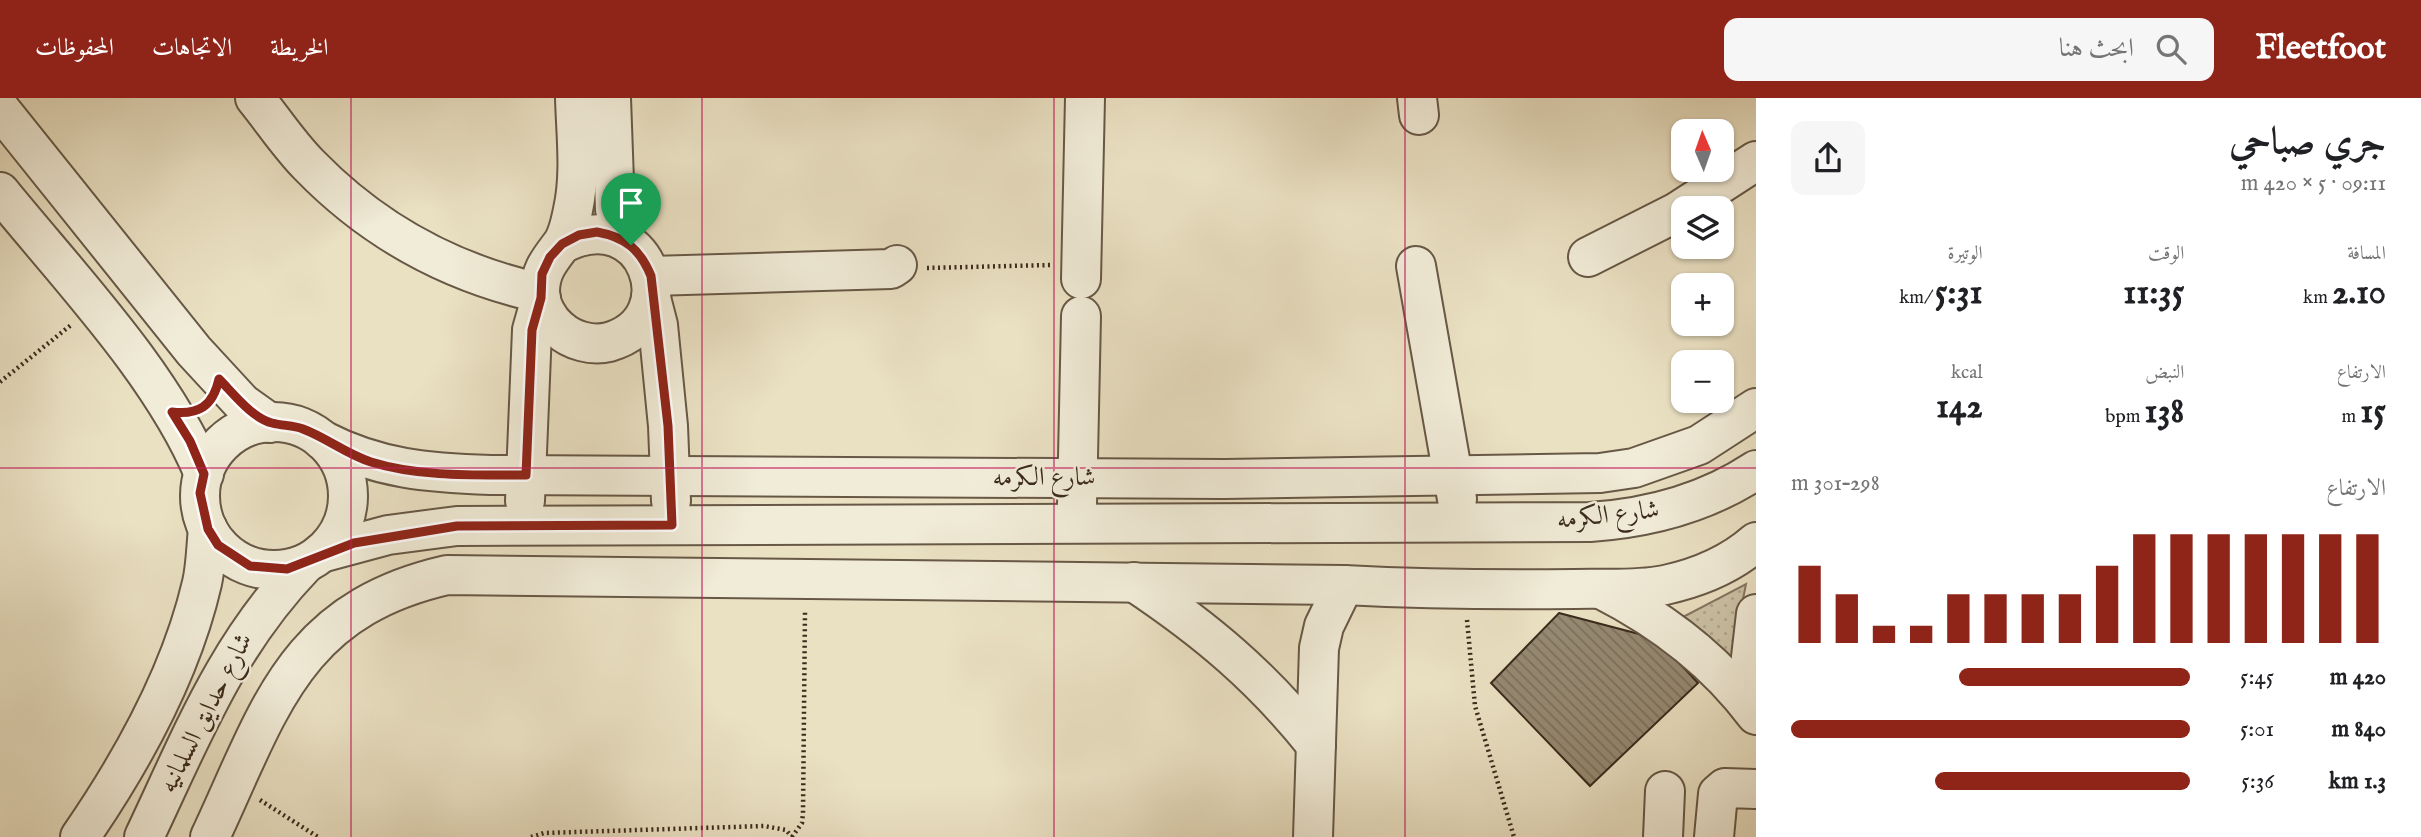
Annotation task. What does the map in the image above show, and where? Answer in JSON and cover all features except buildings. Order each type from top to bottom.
[{"type":"street","points":[[255,98],[307,163],[375,223],[454,267],[540,295]]},
{"type":"street","points":[[562,244],[573,211],[578,179],[575,98]]},
{"type":"street","points":[[611,98],[615,209],[624,241]]},
{"type":"street","points":[[1077,524],[1085,98]]},
{"type":"street","points":[[0,108],[219,379],[242,403],[270,423]]},
{"type":"street","points":[[1588,257],[1678,212],[1756,162]]},
{"type":"street","points":[[0,191],[152,380],[190,441],[204,474]]},
{"type":"street","points":[[525,525],[532,330],[542,274],[550,257],[562,244],[579,235],[597,232],[624,241],[644,258],[658,325],[672,525]]},
{"type":"street","points":[[1416,265],[1455,475],[1459,522]]},
{"type":"street","points":[[651,287],[894,267]]},
{"type":"street","points":[[540,295],[547,314],[564,333],[587,343],[604,343],[621,338],[635,328],[645,314],[651,287]]},
{"type":"street","points":[[172,412],[189,414],[205,408],[215,395],[219,379]]},
{"type":"street","name":"شارع الكرمه","points":[[322,440],[372,462],[398,468],[526,475],[1078,477],[1576,474],[1634,468],[1699,445],[1756,408]]},
{"type":"street","points":[[270,423],[289,424],[322,440],[343,470],[348,497],[343,524],[334,540],[313,559],[287,569],[250,566],[226,551],[208,529],[200,493],[204,474],[213,454],[229,438],[248,427],[270,423]]},
{"type":"street","name":"شارع الكرمه","points":[[313,559],[365,540],[422,529],[525,525],[1590,522],[1645,515],[1699,499],[1756,470]]},
{"type":"street","name":"شارع حدايق السلمانيه","points":[[80,837],[126,769],[152,719],[190,624],[203,580],[208,529]]},
{"type":"street","points":[[210,837],[288,676],[312,645],[341,619],[373,599],[409,584],[447,575],[486,573],[1344,585],[1465,591],[1600,588],[1664,585],[1695,576],[1725,563],[1756,542]]},
{"type":"street","name":"شارع حدايق السلمانيه","points":[[144,837],[225,667],[270,602],[313,559]]},
{"type":"street","points":[[1134,582],[1215,639],[1252,671],[1316,745]]},
{"type":"street","points":[[1313,837],[1319,648],[1328,615],[1344,585]]},
{"type":"street","points":[[1600,588],[1679,636],[1725,678],[1751,708]]},
{"type":"street","points":[[1751,708],[1756,614]]},
{"type":"street","points":[[1714,837],[1718,794],[1725,788],[1756,789]]},
{"type":"street","points":[[1663,837],[1665,791]]},
{"type":"path","points":[[894,267],[1081,287]]},
{"type":"path","points":[[0,382],[93,307]]},
{"type":"path","points":[[531,837],[544,833],[764,826],[786,830],[792,837],[802,823],[803,813],[805,578]]},
{"type":"path","points":[[1465,591],[1475,706],[1514,837]]},
{"type":"path","points":[[235,784],[318,837]]},
{"type":"shaded area","points":[[1746,584],[1730,665],[1681,618]]},
{"type":"route","points":[[597,232],[615,235],[631,245],[644,258],[651,276],[651,298],[658,325],[668,426],[672,525],[457,526],[422,529],[354,543],[321,554],[305,564],[268,570],[250,566],[218,545],[202,512],[200,493],[204,474],[190,441],[172,412],[189,414],[205,408],[215,395],[219,379],[242,403],[270,423],[289,424],[306,430],[346,453],[372,462],[398,468],[456,474],[526,475],[532,330],[541,298],[542,274],[550,257],[562,244],[579,235],[597,232]]}]
